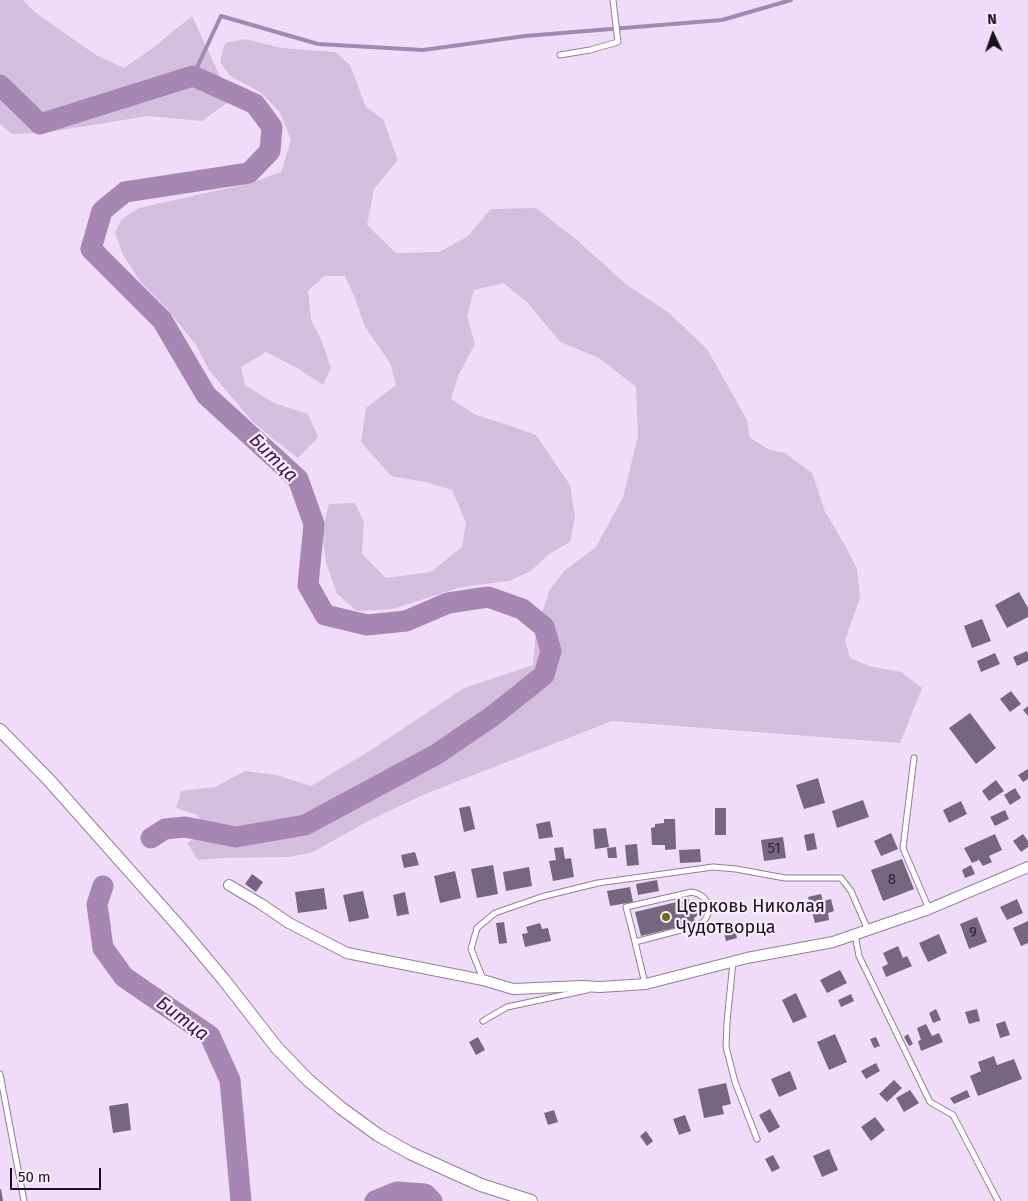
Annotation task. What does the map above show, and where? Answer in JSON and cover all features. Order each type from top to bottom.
[{"type":"street","points":[[0,730],[48,779],[166,911],[224,980],[277,1048],[308,1080],[341,1108],[378,1135],[410,1153],[480,1185],[531,1201]]},
{"type":"street","points":[[230,885],[289,923],[347,953],[483,980],[513,988],[600,987],[646,984],[747,958],[833,942],[929,908],[1028,867]]},
{"type":"lane","points":[[560,55],[590,50],[618,42],[613,0]]},
{"type":"lane","points":[[914,758],[903,848],[929,908]]},
{"type":"lane","points":[[483,980],[471,949],[477,928],[495,913],[541,897],[598,882],[713,867],[785,878],[841,878],[851,890],[868,931]]},
{"type":"lane","points":[[635,942],[700,925],[708,917],[709,911],[703,896],[692,892],[626,907],[635,942],[646,984]]},
{"type":"lane","points":[[855,935],[859,956],[930,1102],[953,1115],[998,1201]]},
{"type":"lane","points":[[733,962],[726,1047],[735,1082],[757,1139]]},
{"type":"lane","points":[[483,1021],[507,1007],[600,987]]},
{"type":"lane","points":[[0,1074],[24,1201]]},
{"type":"shaded area","points":[[0,0],[23,0],[36,13],[96,55],[124,68],[154,47],[192,16],[231,100],[202,121],[148,116],[43,133],[12,134],[0,124]]},
{"type":"shaded area","points":[[245,39],[282,48],[335,52],[350,65],[366,107],[383,119],[398,160],[374,189],[367,225],[396,253],[439,252],[467,237],[491,209],[536,208],[578,241],[627,285],[669,313],[707,349],[747,420],[750,438],[770,450],[785,453],[812,473],[825,512],[857,569],[860,598],[845,640],[850,658],[869,666],[901,672],[922,688],[900,743],[612,721],[425,794],[368,821],[313,852],[290,857],[198,860],[187,843],[206,831],[197,815],[176,808],[181,791],[215,787],[245,771],[276,775],[311,786],[371,750],[464,688],[533,665],[536,632],[549,591],[564,571],[596,547],[623,497],[638,436],[636,387],[599,358],[560,342],[526,301],[503,283],[474,290],[467,316],[475,344],[459,374],[451,399],[476,415],[536,435],[570,485],[575,517],[570,542],[549,554],[531,571],[509,581],[461,587],[393,609],[357,611],[337,594],[326,562],[322,532],[329,504],[355,503],[364,522],[362,554],[386,578],[431,572],[462,547],[466,523],[452,490],[426,482],[391,476],[361,442],[366,408],[396,385],[390,363],[365,327],[345,276],[324,276],[308,291],[311,320],[321,339],[331,368],[323,385],[297,368],[266,352],[241,367],[245,385],[274,403],[308,414],[318,437],[298,458],[251,420],[209,370],[196,345],[167,309],[140,281],[123,255],[115,232],[122,219],[139,208],[251,183],[281,172],[291,140],[280,112],[260,92],[230,76],[220,62],[225,43]]},
{"type":"building","points":[[1019,592],[1028,608],[1028,617],[1007,628],[995,605]]},
{"type":"building","points":[[982,619],[991,641],[972,648],[964,626]]},
{"type":"building","points":[[1027,651],[1028,661],[1017,666],[1013,657]]},
{"type":"building","points":[[995,653],[1000,664],[981,672],[977,661]]},
{"type":"building","points":[[1011,691],[1021,704],[1010,712],[1000,699]]},
{"type":"building","points":[[1028,706],[1028,716],[1023,710]]},
{"type":"building","points":[[970,713],[996,748],[976,764],[949,728]]},
{"type":"building","points":[[1028,769],[1028,779],[1023,782],[1018,775]]},
{"type":"building","points":[[818,778],[825,803],[804,809],[796,785]]},
{"type":"building","points":[[996,780],[1004,791],[989,801],[982,791]]},
{"type":"building","points":[[1015,788],[1021,798],[1010,805],[1004,795]]},
{"type":"building","points":[[863,800],[869,817],[837,828],[832,811]]},
{"type":"building","points":[[961,801],[967,814],[949,823],[943,810]]},
{"type":"building","points":[[470,806],[475,829],[464,832],[459,808]]},
{"type":"building","points":[[715,808],[726,808],[726,835],[715,835]]},
{"type":"building","points":[[1005,810],[1009,819],[995,826],[990,817]]},
{"type":"building","points":[[664,819],[675,819],[676,849],[665,850],[665,845],[652,845],[651,828],[655,827],[655,824],[664,823]]},
{"type":"building","points":[[550,821],[553,837],[539,839],[536,824]]},
{"type":"building","points":[[606,828],[609,847],[595,849],[593,829]]},
{"type":"building","points":[[814,833],[817,849],[807,851],[804,835]]},
{"type":"building","points":[[891,833],[898,849],[881,856],[874,841]]},
{"type":"building","points":[[995,834],[1002,850],[989,856],[992,862],[983,866],[979,860],[972,863],[964,848]]},
{"type":"building","points":[[1023,834],[1028,841],[1028,847],[1021,852],[1013,841]]},
{"type":"building","points":[[783,837],[786,858],[764,861],[761,840]]},
{"type":"building","points":[[637,844],[639,865],[627,866],[625,845]]},
{"type":"building","points":[[563,847],[565,859],[571,858],[574,877],[553,881],[549,861],[556,860],[554,848]]},
{"type":"building","points":[[616,847],[617,858],[608,858],[607,848]]},
{"type":"building","points":[[700,849],[701,862],[680,863],[679,850]]},
{"type":"building","points":[[415,852],[419,865],[404,868],[401,855]]},
{"type":"building","points":[[902,859],[914,889],[883,901],[871,870]]},
{"type":"building","points":[[493,865],[498,894],[477,898],[471,869]]},
{"type":"building","points":[[971,865],[975,874],[965,878],[962,870]]},
{"type":"building","points":[[529,867],[532,886],[506,891],[503,872]]},
{"type":"building","points":[[455,871],[461,898],[440,903],[434,876]]},
{"type":"building","points":[[252,874],[263,882],[256,892],[245,884]]},
{"type":"building","points":[[657,880],[659,891],[638,895],[636,884]]},
{"type":"building","points":[[630,887],[633,902],[610,906],[607,891]]},
{"type":"building","points":[[324,888],[327,909],[298,913],[295,892]]},
{"type":"building","points":[[363,891],[369,918],[349,922],[343,895]]},
{"type":"building","points":[[405,892],[409,914],[397,916],[393,895]]},
{"type":"building","points":[[821,894],[823,901],[831,899],[834,911],[828,913],[829,920],[815,923],[808,897]]},
{"type":"building","name":"Церковь Николая Чудотворца","points":[[689,899],[690,903],[699,907],[699,914],[694,918],[695,923],[641,936],[635,912]]},
{"type":"building","points":[[1017,899],[1023,913],[1007,920],[1000,907]]},
{"type":"building","points":[[977,917],[987,942],[969,949],[960,924]]},
{"type":"building","points":[[1028,921],[1028,943],[1021,946],[1013,928]]},
{"type":"building","points":[[504,922],[507,943],[499,944],[496,923]]},
{"type":"building","points":[[540,923],[542,929],[548,928],[551,941],[525,947],[522,934],[528,933],[526,927]]},
{"type":"building","points":[[734,927],[737,938],[726,941],[723,930]]},
{"type":"building","points":[[939,934],[947,953],[928,962],[919,943]]},
{"type":"building","points":[[898,946],[903,958],[907,956],[912,966],[886,977],[882,967],[888,964],[883,953]]},
{"type":"building","points":[[840,970],[847,983],[827,993],[820,980]]},
{"type":"building","points":[[796,993],[807,1017],[793,1023],[782,1000]]},
{"type":"building","points":[[851,994],[854,1001],[841,1007],[838,1000]]},
{"type":"building","points":[[936,1009],[941,1020],[933,1023],[929,1013]]},
{"type":"building","points":[[977,1009],[980,1021],[969,1024],[965,1012]]},
{"type":"building","points":[[1005,1021],[1010,1035],[1000,1038],[996,1024]]},
{"type":"building","points":[[926,1024],[932,1036],[939,1033],[943,1042],[921,1051],[918,1041],[921,1040],[917,1028]]},
{"type":"building","points":[[835,1034],[847,1062],[829,1070],[817,1042]]},
{"type":"building","points":[[908,1034],[913,1044],[909,1046],[904,1037]]},
{"type":"building","points":[[478,1037],[485,1050],[476,1055],[469,1042]]},
{"type":"building","points":[[876,1037],[880,1046],[874,1048],[870,1039]]},
{"type":"building","points":[[994,1056],[997,1065],[1014,1059],[1022,1079],[978,1096],[970,1076],[981,1071],[978,1062]]},
{"type":"building","points":[[876,1063],[880,1071],[866,1079],[861,1071]]},
{"type":"building","points":[[790,1071],[797,1089],[779,1097],[771,1079]]},
{"type":"building","points":[[894,1080],[902,1088],[887,1102],[879,1094]]},
{"type":"building","points":[[726,1083],[731,1104],[722,1106],[724,1114],[704,1118],[698,1089]]},
{"type":"building","points":[[910,1090],[919,1103],[904,1112],[896,1098]]},
{"type":"building","points":[[967,1090],[970,1097],[954,1104],[950,1098]]},
{"type":"building","points":[[128,1103],[131,1130],[113,1133],[109,1106]]},
{"type":"building","points":[[770,1109],[780,1127],[769,1133],[759,1115]]},
{"type":"building","points":[[554,1110],[558,1122],[548,1125],[544,1113]]},
{"type":"building","points":[[685,1115],[691,1131],[679,1135],[673,1119]]},
{"type":"building","points":[[875,1117],[885,1130],[871,1141],[861,1127]]},
{"type":"building","points":[[646,1131],[653,1141],[647,1146],[640,1136]]},
{"type":"building","points":[[829,1149],[838,1170],[822,1177],[813,1156]]},
{"type":"building","points":[[773,1155],[780,1168],[772,1172],[765,1159]]},
{"type":"building","points":[[1,1189],[3,1201],[0,1201]]},
{"type":"waterway","points":[[193,76],[221,16],[318,44],[423,50],[525,36],[722,20],[791,0]]},
{"type":"waterway","name":"Битца","points":[[0,85],[40,124],[193,76],[255,104],[272,127],[270,151],[249,173],[125,192],[102,211],[91,249],[162,320],[206,395],[298,479],[314,524],[308,585],[325,615],[367,625],[406,621],[448,603],[488,597],[522,609],[544,627],[551,651],[544,675],[494,715],[437,754],[305,825],[236,837],[185,827],[165,829],[151,838]]},
{"type":"waterway","name":"Битца","points":[[103,886],[97,904],[103,948],[124,977],[210,1036],[230,1080],[241,1201]]},
{"type":"waterway","name":"Битца","points":[[375,1201],[397,1192],[425,1194],[432,1201]]},
{"type":"place","name":"Церковь Николая Чудотворца","points":[[666,917]]}]
